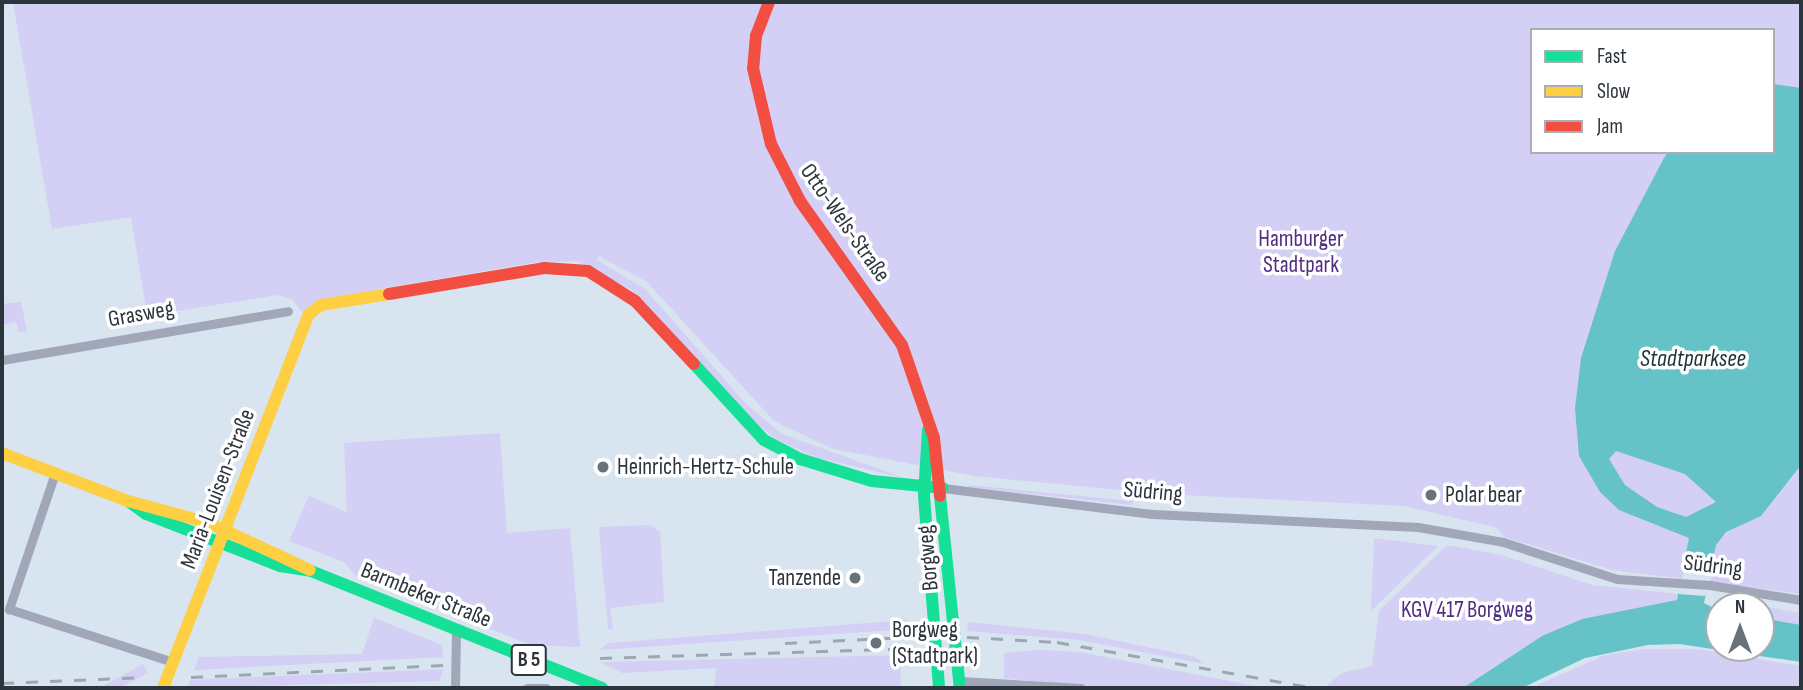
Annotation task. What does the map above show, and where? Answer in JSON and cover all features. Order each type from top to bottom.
[{"type":"street","name":"Otto-Wels-Straße","points":[[769,2],[756,36],[753,68],[771,144],[800,201],[902,345],[928,421],[943,488]]},
{"type":"street","name":"Südring","points":[[315,307],[544,268],[573,268],[598,275],[635,301],[764,440],[800,459],[872,481],[1152,514],[1418,527],[1503,542],[1617,579],[1710,585],[1801,600]]},
{"type":"street","name":"Maria-Louisen-Straße","points":[[163,688],[315,307]]},
{"type":"street","name":"Grasweg","points":[[2,360],[288,311]]},
{"type":"street","name":"Otto-Wels-Straße","points":[[924,486],[928,421]]},
{"type":"street","name":"Barmbeker Straße","points":[[2,453],[223,536],[280,566],[312,571],[602,688]]},
{"type":"street","points":[[55,473],[9,609],[173,662]]},
{"type":"street","name":"Borgweg","points":[[924,486],[939,688]]},
{"type":"street","name":"Borgweg","points":[[943,488],[960,685]]},
{"type":"street","name":"Borgweg","points":[[925,509],[935,503],[945,508]]},
{"type":"street","points":[[455,688],[456,631]]},
{"type":"street","points":[[960,685],[1080,688]]},
{"type":"street","points":[[527,688],[546,688]]},
{"type":"green space","name":"Hamburger Stadtpark","points":[[13,2],[1801,2],[1801,594],[1612,570],[1504,537],[1498,528],[1405,506],[1161,494],[975,476],[833,449],[774,421],[647,282],[599,256],[597,260],[645,289],[747,405],[782,434],[904,478],[815,457],[774,438],[738,407],[632,290],[577,261],[538,262],[344,295],[315,302],[302,312],[293,300],[278,295],[171,312],[146,308],[131,217],[52,229]]},
{"type":"green space","points":[[21,302],[27,331],[19,332],[16,322],[2,325],[2,304]]},
{"type":"green space","points":[[500,433],[507,533],[570,528],[580,647],[531,645],[356,576],[344,562],[289,541],[309,496],[347,512],[344,443]]},
{"type":"green space","points":[[968,487],[1133,501],[1133,505]]},
{"type":"green space","points":[[651,525],[660,532],[664,602],[610,608],[613,629],[608,629],[599,527]]},
{"type":"green space","name":"KGV 417 Borgweg","points":[[1374,538],[1438,546],[1371,611]]},
{"type":"green space","name":"KGV 417 Borgweg","points":[[1447,545],[1502,555],[1592,585],[1678,594],[1677,601],[1582,619],[1542,636],[1463,688],[1325,687],[1342,673],[1372,666],[1379,611]]},
{"type":"green space","points":[[1775,608],[1801,613],[1799,625],[1775,621]]},
{"type":"green space","points":[[374,618],[442,645],[443,657],[194,670],[199,657],[362,654]]},
{"type":"green space","points":[[908,620],[908,629],[600,650],[608,643]]},
{"type":"green space","points":[[967,622],[1085,634],[1195,657],[1205,664],[1080,640],[968,631]]},
{"type":"green space","points":[[1645,649],[1696,649],[1705,650],[1705,662],[1775,662],[1801,666],[1801,688],[1531,688],[1605,655]]},
{"type":"green space","points":[[1038,650],[1080,652],[1265,688],[1101,688],[1004,678],[1004,653]]},
{"type":"green space","points":[[909,655],[900,664],[901,688],[714,688],[716,668],[622,673],[600,662]]},
{"type":"green space","points":[[143,664],[148,673],[120,688],[100,688]]},
{"type":"green space","points":[[444,669],[439,681],[186,688],[190,680]]},
{"type":"water","name":"Stadtparksee","points":[[1775,84],[1801,88],[1801,465],[1761,516],[1726,532],[1716,545],[1705,592],[1705,648],[1679,644],[1648,645],[1585,658],[1522,688],[1463,688],[1542,636],[1582,619],[1677,600],[1689,538],[1619,510],[1600,492],[1579,456],[1575,408],[1581,358],[1615,251],[1667,154],[1775,154]],"holes":[[[1616,451],[1685,474],[1716,502],[1686,517],[1657,507],[1625,485],[1609,459]]]},
{"type":"water","name":"Stadtparksee","points":[[1775,620],[1801,625],[1801,662],[1775,658]]},
{"type":"pier","points":[[1684,566],[1715,568],[1705,596],[1678,594]]},
{"type":"railway","points":[[785,643],[907,637]]},
{"type":"railway","points":[[967,637],[1057,642],[1315,688]]},
{"type":"railway","points":[[600,658],[910,648]]},
{"type":"railway","points":[[191,677],[444,665]]},
{"type":"railway","points":[[2,683],[146,677]]},
{"type":"traffic: fast","points":[[694,364],[764,440],[800,459],[872,481],[943,488]]},
{"type":"traffic: fast","points":[[928,430],[924,496],[939,688]]},
{"type":"traffic: fast","points":[[940,496],[960,688]]},
{"type":"traffic: fast","points":[[128,501],[146,514],[280,566],[311,571],[602,688]]},
{"type":"traffic: slow","points":[[163,688],[309,314],[321,305],[389,294]]},
{"type":"traffic: slow","points":[[2,453],[128,501],[209,523],[310,570]]},
{"type":"traffic: jam","points":[[769,2],[756,36],[753,68],[771,144],[800,201],[902,345],[934,438],[940,496]]},
{"type":"traffic: jam","points":[[389,294],[544,268],[588,271],[635,301],[694,364]]},
{"type":"place","name":"Heinrich-Hertz-Schule","points":[[603,467]]},
{"type":"place","name":"Polar bear","points":[[1431,495]]},
{"type":"place","name":"Tanzende","points":[[855,578]]},
{"type":"place","name":"Borgweg (Stadtpark)","points":[[876,643]]}]
